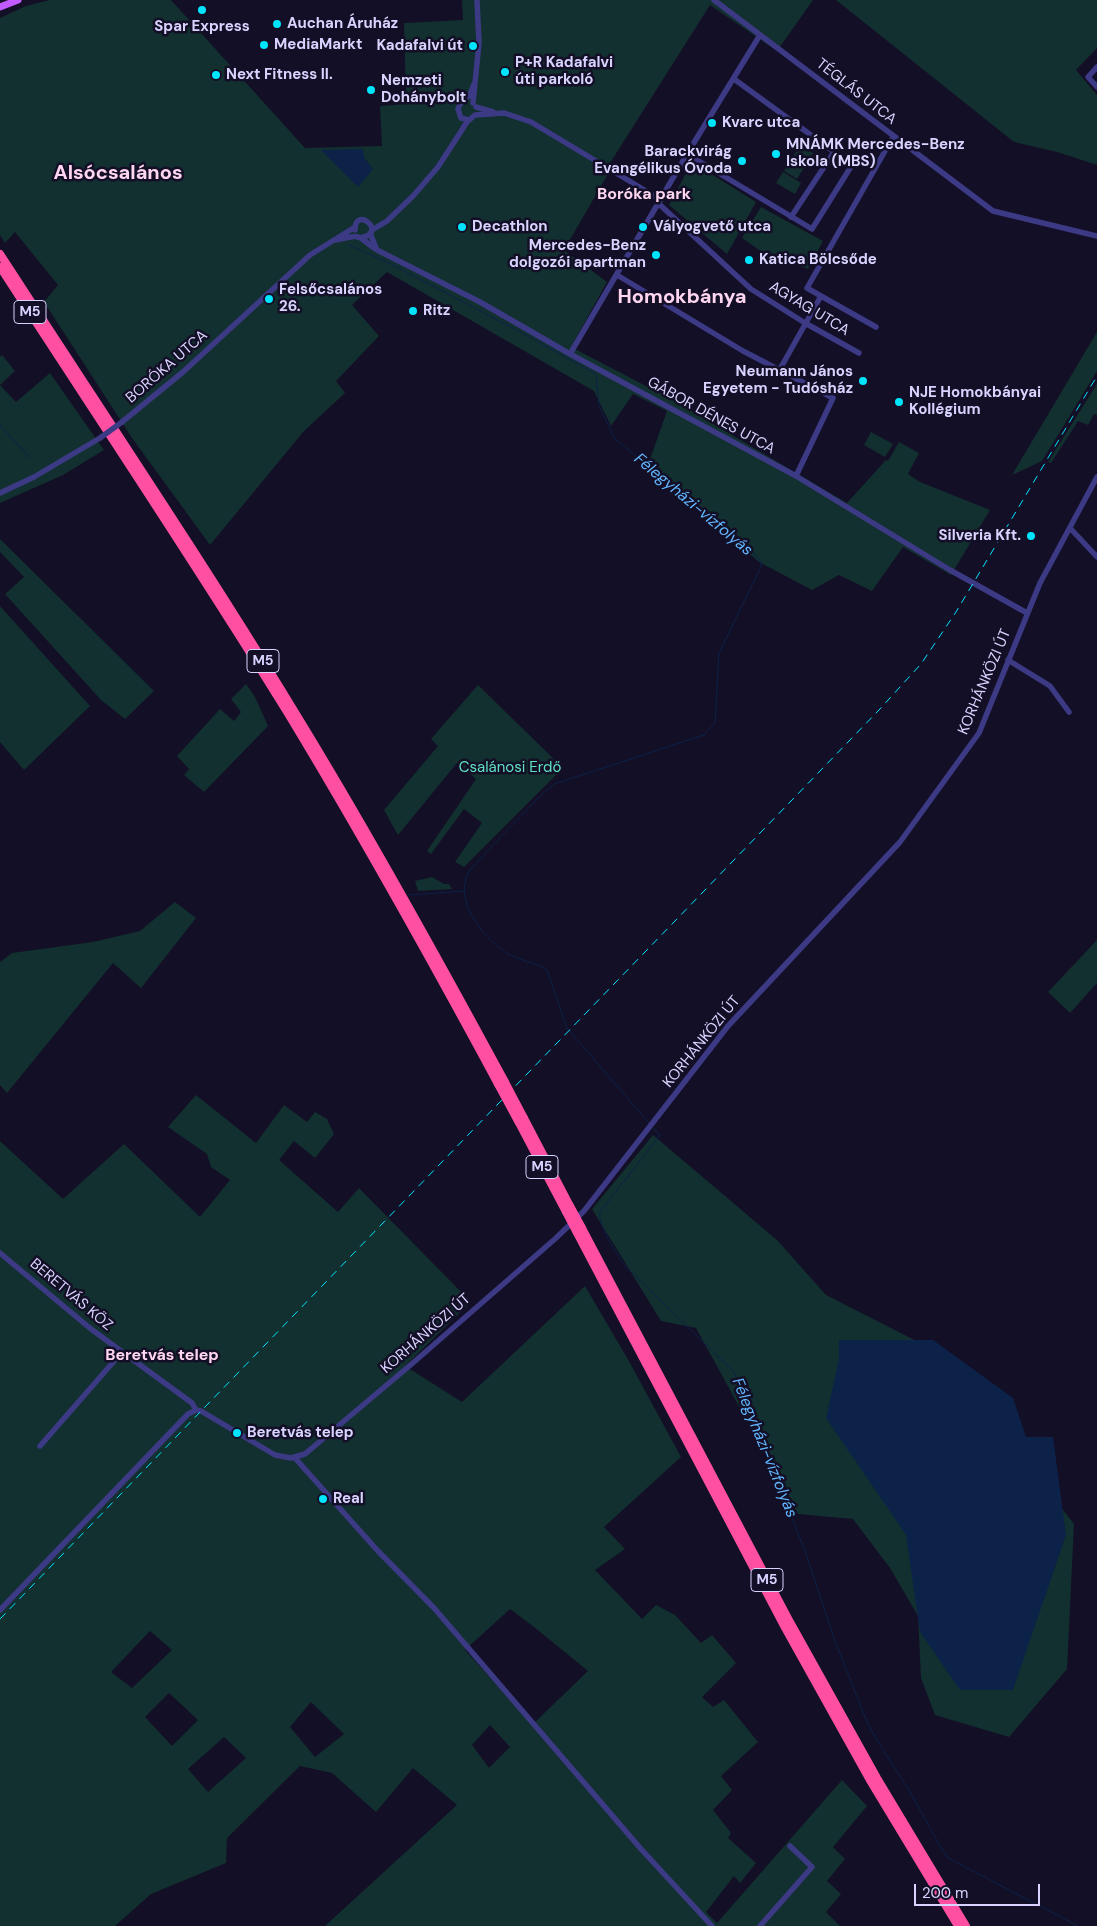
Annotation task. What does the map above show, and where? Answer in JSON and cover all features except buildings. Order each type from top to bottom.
[{"type":"highway","name":"M5","points":[[0,254],[194,551],[292,707],[398,886],[783,1624],[876,1789],[958,1926]]},
{"type":"highway","name":"M5","points":[[0,267],[286,710],[395,895],[501,1083]]},
{"type":"highway","name":"M5","points":[[579,1230],[794,1631],[882,1786],[966,1926]]},
{"type":"main road","points":[[0,7],[18,0]]},
{"type":"street","name":"TÉGLÁS UTCA","points":[[714,0],[993,211],[1097,236]]},
{"type":"street","points":[[475,115],[479,43],[478,2]]},
{"type":"street","points":[[570,354],[687,154],[760,35]]},
{"type":"street","points":[[1097,67],[1089,76],[1089,79],[1097,87]]},
{"type":"street","points":[[455,139],[460,116],[458,108],[470,95],[476,79]]},
{"type":"street","points":[[687,154],[812,229],[852,165],[734,79]]},
{"type":"street","points":[[464,102],[495,113]]},
{"type":"street","points":[[392,216],[378,222],[360,220],[355,227],[355,232],[361,237],[392,216],[424,184],[469,120],[475,115],[495,113]]},
{"type":"street","name":"AGYAG UTCA","points":[[495,113],[510,114],[540,126],[660,202],[751,288],[805,323],[859,353]]},
{"type":"street","points":[[460,116],[465,120],[469,120]]},
{"type":"street","points":[[876,327],[807,288],[893,137]]},
{"type":"street","points":[[791,217],[834,152]]},
{"type":"street","points":[[369,222],[377,250]]},
{"type":"street","name":"BORÓKA UTCA","points":[[0,493],[40,473],[100,438],[122,422],[183,372],[310,255],[355,227]]},
{"type":"street","name":"BORÓKA UTCA","points":[[336,240],[361,237]]},
{"type":"street","name":"GÁBOR DÉNES UTCA","points":[[361,237],[377,250],[480,302],[570,354],[796,476],[950,570],[1027,613]]},
{"type":"street","points":[[617,275],[743,351],[833,398],[796,476]]},
{"type":"street","points":[[780,369],[821,296]]},
{"type":"street","name":"KORHÁNKÖZI ÚT","points":[[295,1458],[316,1447],[562,1232],[592,1202],[728,1026],[904,836],[979,732],[1040,583],[1097,477]]},
{"type":"street","points":[[1070,528],[1097,557]]},
{"type":"street","points":[[1008,660],[1050,686],[1069,712]]},
{"type":"street","name":"BERETVÁS KÖZ","points":[[0,1253],[91,1329],[192,1403],[196,1410]]},
{"type":"street","points":[[40,1446],[122,1352]]},
{"type":"street","points":[[0,1610],[188,1414],[196,1410],[201,1411],[275,1455],[295,1458],[377,1550],[434,1608],[641,1849],[712,1926]]},
{"type":"street","points":[[760,1926],[812,1867],[790,1846]]},
{"type":"green space","points":[[50,0],[171,0],[305,148],[382,146],[380,106],[406,104],[404,23],[463,20],[462,0],[813,0],[777,51],[710,5],[610,163],[608,174],[564,250],[607,282],[571,347],[671,399],[847,503],[886,460],[888,461],[899,442],[919,453],[908,474],[920,482],[990,510],[951,575],[903,547],[872,591],[839,575],[812,590],[759,562],[648,465],[667,411],[633,394],[611,426],[594,391],[387,272],[352,305],[379,336],[336,381],[345,393],[304,431],[210,545],[132,438],[44,302],[58,285],[15,232],[5,243],[0,235],[0,18],[26,6]]},
{"type":"green space","points":[[836,0],[1097,0],[1097,48],[1076,70],[1097,95],[1097,165],[1057,152],[1014,142]]},
{"type":"green space","points":[[800,145],[813,153],[797,179],[784,171]]},
{"type":"green space","points":[[692,162],[756,202],[727,254],[669,205]]},
{"type":"green space","points":[[783,172],[801,183],[795,194],[776,183]]},
{"type":"green space","points":[[761,207],[823,241],[808,269],[762,252],[742,238]]},
{"type":"green space","points":[[1097,332],[1097,371],[1042,461],[1012,475]]},
{"type":"green space","points":[[2,355],[15,371],[0,385],[0,357]]},
{"type":"green space","points":[[50,373],[104,450],[63,475],[0,503],[0,385],[16,402]]},
{"type":"green space","points":[[1097,384],[1097,415],[1094,414],[1088,425],[1078,421],[1051,463],[1048,462]]},
{"type":"green space","points":[[871,432],[893,444],[885,457],[864,445]]},
{"type":"green space","points":[[0,539],[154,691],[125,719],[101,700],[5,594],[24,577],[0,552]]},
{"type":"green space","points":[[0,606],[90,706],[24,770],[0,742]]},
{"type":"green space","points":[[246,684],[255,697],[268,726],[204,792],[184,775],[189,769],[177,756],[220,709],[234,721],[241,712],[231,699]]},
{"type":"green space","name":"Csalánosi Erdő","points":[[478,685],[563,768],[464,867],[455,862],[482,823],[464,809],[431,854],[427,851],[476,779],[457,763],[398,835],[384,810],[438,746],[431,739]]},
{"type":"green space","points":[[432,877],[444,884],[449,884],[452,889],[418,891],[415,881]]},
{"type":"green space","points":[[175,902],[196,918],[141,988],[113,963],[7,1093],[0,1085],[0,962],[12,953],[93,942],[140,931]]},
{"type":"green space","points":[[1097,940],[1097,983],[1070,1013],[1048,992]]},
{"type":"green space","points":[[196,1095],[256,1143],[284,1105],[307,1122],[315,1112],[327,1119],[334,1134],[315,1158],[294,1141],[279,1160],[338,1212],[359,1188],[471,1302],[405,1366],[462,1402],[585,1286],[630,1363],[681,1457],[604,1527],[625,1549],[595,1570],[642,1619],[656,1605],[675,1615],[701,1643],[712,1635],[736,1663],[702,1697],[713,1707],[724,1700],[758,1742],[721,1776],[732,1790],[713,1810],[731,1833],[728,1838],[756,1863],[740,1883],[734,1876],[706,1912],[717,1923],[842,1780],[867,1806],[833,1847],[845,1859],[827,1881],[841,1894],[826,1912],[840,1926],[325,1926],[457,1805],[413,1768],[376,1812],[332,1773],[300,1766],[227,1838],[226,1863],[151,1894],[115,1926],[0,1926],[0,1141],[63,1199],[124,1144],[200,1217],[230,1180],[211,1167],[207,1154],[168,1127]],"holes":[[[510,1609],[588,1671],[533,1724],[465,1650]],[[150,1631],[172,1650],[132,1688],[111,1672]],[[169,1693],[198,1720],[172,1746],[145,1717]],[[311,1702],[344,1734],[315,1757],[290,1727]],[[490,1725],[510,1747],[489,1768],[472,1745]],[[224,1737],[246,1758],[208,1792],[188,1769]]]},
{"type":"green space","points":[[653,1135],[777,1240],[826,1295],[942,1354],[1074,1524],[1067,1669],[1009,1737],[935,1715],[921,1678],[918,1616],[890,1568],[853,1519],[798,1514],[696,1328],[661,1321],[592,1209]]},
{"type":"water","points":[[363,149],[364,157],[373,169],[358,187],[321,150]]},
{"type":"water","points":[[839,1340],[933,1340],[1013,1398],[1026,1437],[1053,1437],[1066,1535],[1013,1690],[960,1690],[920,1632],[906,1535],[826,1418],[839,1359]]},
{"type":"waterway","name":"Félegyházi-vízfolyás","points":[[349,245],[391,264],[594,373],[596,375],[599,406],[615,439],[753,552],[761,562],[761,567],[719,653],[715,723],[704,735],[554,784],[541,795],[477,862],[466,878],[464,889],[466,900],[470,912],[484,933],[492,942],[510,955],[547,970],[567,1028],[649,1123]]},
{"type":"waterway","points":[[0,425],[30,458]]},
{"type":"waterway","points":[[409,895],[465,891]]},
{"type":"waterway","name":"Félegyházi-vízfolyás","points":[[653,1128],[660,1135],[600,1212],[602,1224],[609,1240],[625,1266],[734,1372],[805,1551],[835,1641],[865,1717],[875,1737],[910,1792],[948,1858],[1078,1926]]},
{"type":"railway","points":[[0,1619],[879,710],[921,664],[956,612],[1097,376]]},
{"type":"place","name":"Spar Express","points":[[202,10]]},
{"type":"place","name":"Auchan Áruház","points":[[277,24]]},
{"type":"place","name":"MediaMarkt","points":[[264,45]]},
{"type":"place","name":"Kadafalvi út","points":[[473,46]]},
{"type":"place","name":"P+R Kadafalvi úti parkoló","points":[[505,72]]},
{"type":"place","name":"Next Fitness II.","points":[[216,75]]},
{"type":"place","name":"Nemzeti Dohánybolt","points":[[371,90]]},
{"type":"place","name":"Kvarc utca","points":[[712,123]]},
{"type":"place","name":"MNÁMK Mercedes-Benz Iskola (MBS)","points":[[776,154]]},
{"type":"place","name":"Barackvirág Evangélikus Óvoda","points":[[742,161]]},
{"type":"place","name":"Decathlon","points":[[462,227]]},
{"type":"place","name":"Vályogvető utca","points":[[643,227]]},
{"type":"place","name":"Mercedes-Benz dolgozói apartman","points":[[656,255]]},
{"type":"place","name":"Katica Bölcsőde","points":[[749,260]]},
{"type":"place","name":"Felsőcsalános 26.","points":[[269,299]]},
{"type":"place","name":"Ritz","points":[[413,311]]},
{"type":"place","name":"Neumann János Egyetem - Tudósház","points":[[863,381]]},
{"type":"place","name":"NJE Homokbányai Kollégium","points":[[899,402]]},
{"type":"place","name":"Silveria Kft.","points":[[1031,536]]},
{"type":"place","name":"Beretvás telep","points":[[237,1433]]},
{"type":"place","name":"Real","points":[[323,1499]]},
{"type":"district","name":"Alsócsalános","points":[[118,174]]},
{"type":"district","name":"Boróka park","points":[[644,195]]},
{"type":"district","name":"Homokbánya","points":[[682,298]]},
{"type":"district","name":"Beretvás telep","points":[[162,1356]]}]
